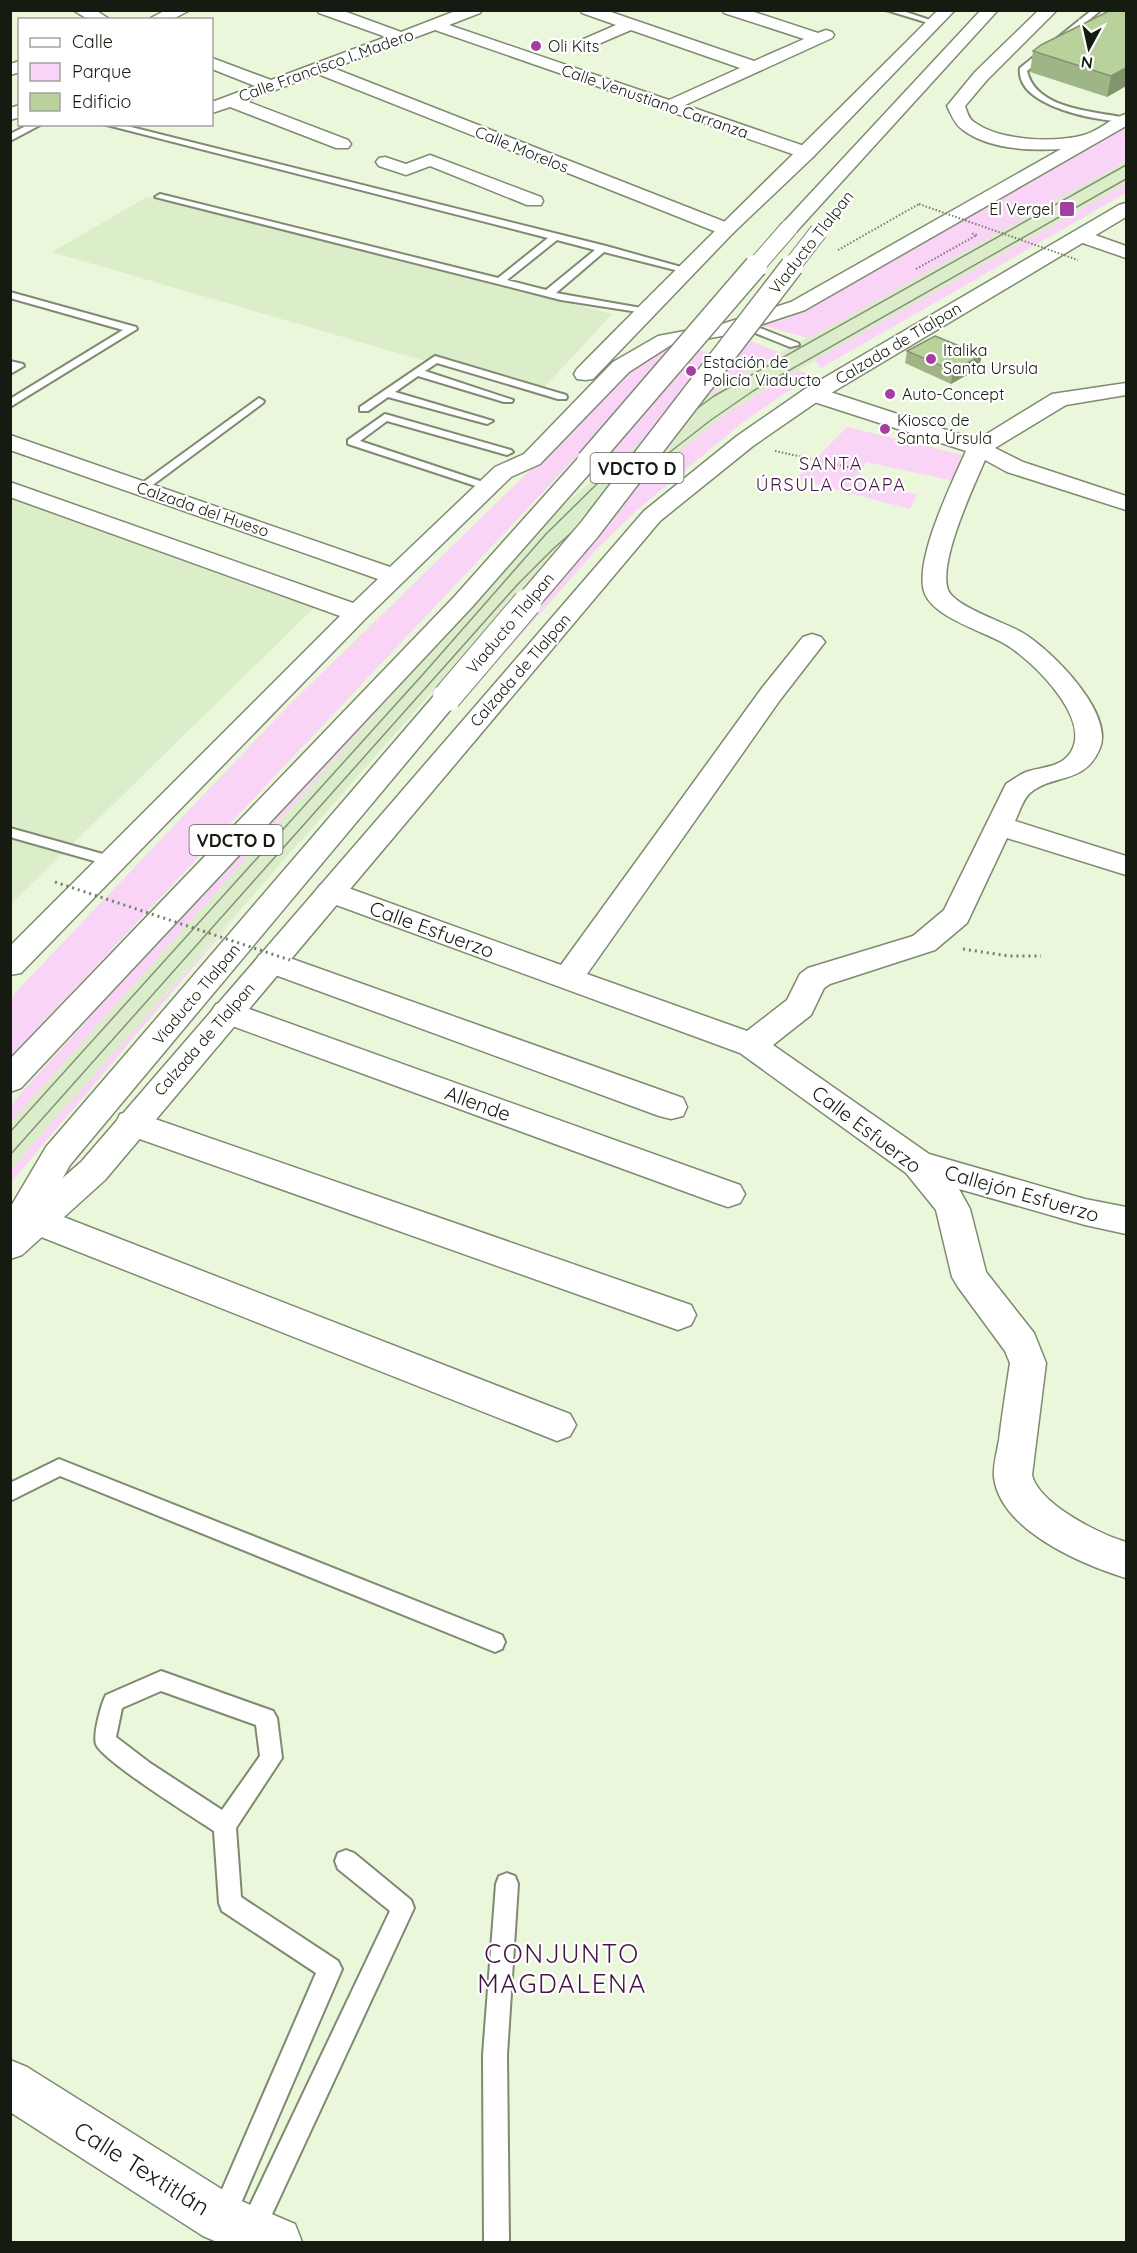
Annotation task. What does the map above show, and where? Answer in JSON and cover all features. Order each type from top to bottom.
[{"type":"main road","points":[[81,10],[98,18]]},
{"type":"main road","points":[[160,18],[182,10]]},
{"type":"main road","points":[[325,10],[401,38]]},
{"type":"main road","name":"Calle Francisco I. Madero","points":[[213,108],[474,10]]},
{"type":"main road","points":[[588,10],[754,67]]},
{"type":"main road","points":[[669,106],[822,37],[730,10]]},
{"type":"main road","name":"Viaducto Tlalpan","points":[[10,1080],[462,602],[789,228],[990,10]]},
{"type":"main road","points":[[1049,10],[981,76],[956,106],[968,126],[1008,140],[1051,145],[1100,136]]},
{"type":"main road","points":[[546,413],[941,17]]},
{"type":"main road","name":"Calle Venustiano Carranza","points":[[435,25],[807,153]]},
{"type":"main road","points":[[583,45],[630,25]]},
{"type":"main road","points":[[213,63],[270,86]]},
{"type":"main road","name":"Calle Morelos","points":[[317,68],[726,230]]},
{"type":"main road","points":[[915,116],[953,75]]},
{"type":"main road","points":[[229,101],[342,144]]},
{"type":"main road","points":[[499,470],[532,459],[621,367],[665,340],[726,330],[798,306],[1100,136],[1126,119]]},
{"type":"main road","points":[[524,166],[542,157]]},
{"type":"main road","points":[[385,162],[406,170],[430,160],[534,201]]},
{"type":"main road","points":[[488,183],[506,174]]},
{"type":"main road","name":"Calzada de Tlalpan","points":[[10,1245],[93,1171],[227,1012],[280,961],[330,892],[652,516],[745,441],[813,394],[1126,209]]},
{"type":"main road","name":"Viaducto Tlalpan","points":[[24,1231],[58,1156],[589,531],[823,226]]},
{"type":"main road","points":[[1081,236],[1126,252]]},
{"type":"main road","points":[[751,1045],[800,1007],[811,982],[819,976],[924,943],[956,916],[1016,789],[1034,779],[1061,773],[1078,762],[1090,740],[1088,723],[1068,686],[1018,640],[950,607],[936,593],[934,572],[949,519],[979,448],[1060,399],[1126,388]]},
{"type":"main road","points":[[813,394],[979,448],[1016,467],[1126,503]]},
{"type":"main road","points":[[13,961],[499,470],[522,436]]},
{"type":"main road","name":"Calzada del Hueso","points":[[10,442],[395,577]]},
{"type":"main road","points":[[10,468],[37,451]]},
{"type":"main road","points":[[10,489],[357,613]]},
{"type":"main road","points":[[134,535],[178,501]]},
{"type":"main road","points":[[568,978],[812,642]]},
{"type":"main road","points":[[999,826],[1126,866]]},
{"type":"main road","name":"Calle Esfuerzo","points":[[330,892],[751,1045],[918,1164],[943,1192],[953,1209],[970,1277],[1021,1344],[1028,1363],[1013,1474],[1017,1493],[1033,1511],[1063,1531],[1106,1554],[1126,1560]]},
{"type":"main road","points":[[280,961],[671,1107]]},
{"type":"main road","name":"Allende","points":[[227,1012],[728,1194]]},
{"type":"main road","points":[[132,1123],[678,1315]]},
{"type":"main road","name":"Callejón Esfuerzo","points":[[918,1164],[1085,1212],[1126,1220]]},
{"type":"main road","points":[[24,1231],[557,1425]]},
{"type":"main road","name":"Calle Textitlán","points":[[10,2084],[250,2231]]},
{"type":"lane","points":[[890,10],[941,17]]},
{"type":"lane","points":[[1097,10],[1023,70],[1027,84],[1041,97],[1075,110],[1126,119]]},
{"type":"lane","points":[[10,138],[35,126]]},
{"type":"lane","points":[[115,126],[687,270]]},
{"type":"lane","points":[[160,196],[549,293],[572,302],[643,316]]},
{"type":"lane","points":[[500,281],[555,237]]},
{"type":"lane","points":[[549,293],[603,248]]},
{"type":"lane","points":[[10,295],[132,329],[10,404]]},
{"type":"lane","points":[[742,324],[794,345]]},
{"type":"lane","points":[[364,409],[435,359],[562,397]]},
{"type":"lane","points":[[10,364],[19,366],[10,371]]},
{"type":"lane","points":[[416,372],[508,400]]},
{"type":"lane","points":[[387,393],[487,421]]},
{"type":"lane","points":[[142,488],[259,401]]},
{"type":"lane","points":[[385,417],[499,470],[352,442],[385,417]]},
{"type":"lane","points":[[10,832],[37,843],[84,852],[112,861]]},
{"type":"lane","points":[[10,1493],[59,1467],[495,1642]]},
{"type":"lane","points":[[225,1825],[142,1770],[105,1740],[113,1702],[161,1681],[267,1718],[271,1758],[225,1825],[230,1903],[330,1969],[242,2175],[250,2231]]},
{"type":"lane","points":[[250,2231],[403,1908],[346,1861]]},
{"type":"lane","points":[[496,2242],[495,2055],[507,1884]]},
{"type":"path","points":[[903,212],[919,204],[1078,260]]},
{"type":"path","points":[[745,441],[780,453],[862,470]]},
{"type":"path","points":[[55,882],[280,961]]},
{"type":"path","points":[[924,943],[1009,956],[1041,956]]},
{"type":"shaded area","points":[[1126,161],[1126,184],[770,386],[727,413],[542,567],[11,1170],[11,1122],[408,677],[428,651],[568,501],[642,440],[731,380]]},
{"type":"shaded area","points":[[147,197],[612,314],[538,394],[52,252]]},
{"type":"shaded area","points":[[11,481],[322,600],[11,904]]},
{"type":"green space","points":[[1126,125],[1126,161],[838,322],[808,338],[760,325],[783,320],[808,309]]},
{"type":"green space","points":[[1126,184],[1126,193],[821,368],[815,360]]},
{"type":"green space","points":[[741,337],[780,353],[691,407],[608,467],[575,458],[11,1056],[11,997],[289,705],[636,367],[653,356],[680,344],[718,356]]},
{"type":"green space","points":[[798,370],[811,375],[742,423],[637,510],[597,549],[462,702],[431,693],[477,638],[565,545],[727,413]]},
{"type":"green space","points":[[847,427],[972,457],[959,482],[866,462],[855,481],[917,494],[910,509],[796,479]]},
{"type":"green space","points":[[428,651],[408,677],[11,1122],[11,1105],[32,1081],[227,866]]},
{"type":"green space","points":[[245,906],[11,1183],[11,1170],[36,1140]]},
{"type":"building","points":[[1111,10],[1126,10],[1126,68],[1111,76],[1033,51],[1041,45]]},
{"type":"building","points":[[935,336],[982,355],[953,371],[907,351]]},
{"type":"tram line","points":[[10,1132],[425,672],[546,534],[606,475],[714,396],[1126,165]]},
{"type":"tram line","points":[[10,1155],[518,584],[554,548],[611,498],[711,420],[753,391],[1126,179]]},
{"type":"place","name":"Oli Kits","points":[[536,46]]},
{"type":"place","name":"El Vergel","points":[[1067,209]]},
{"type":"place","name":"Italika Santa Ursula","points":[[931,359]]},
{"type":"place","name":"Estación de Policía Viaducto","points":[[691,371]]},
{"type":"place","name":"Auto-Concept","points":[[890,394]]},
{"type":"place","name":"Kiosco de Santa Úrsula","points":[[885,429]]},
{"type":"district","name":"SANTA ÚRSULA COAPA","points":[[831,473]]},
{"type":"district","name":"CONJUNTO MAGDALENA","points":[[562,1968]]}]
